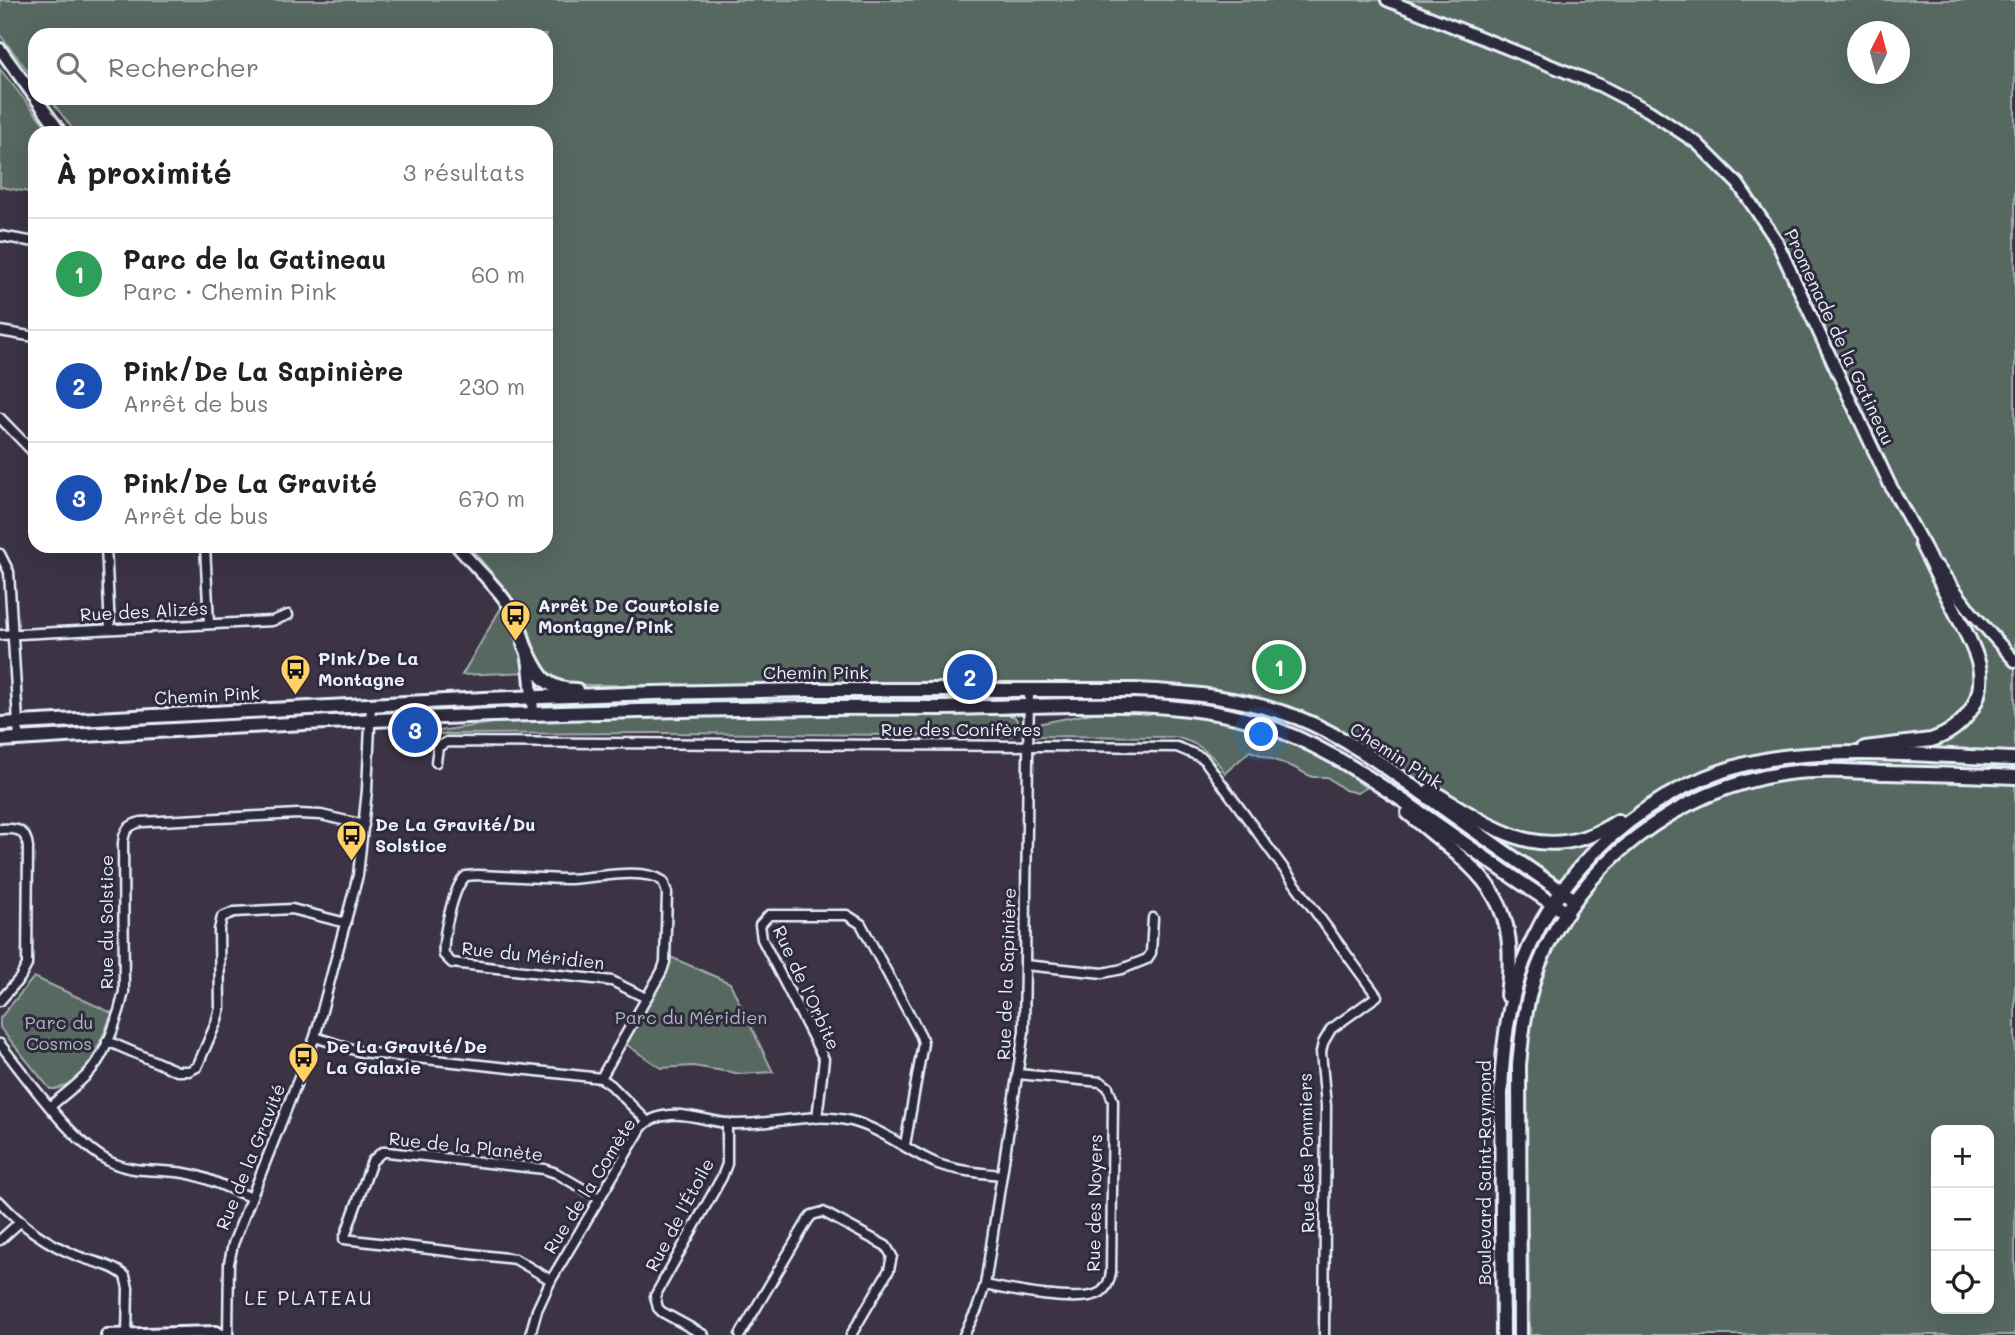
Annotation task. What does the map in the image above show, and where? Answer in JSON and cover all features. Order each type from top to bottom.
[{"type":"main road","points":[[1791,756],[1931,740],[1958,727],[1970,712],[1978,694],[1979,665],[1921,543]]},
{"type":"main road","points":[[524,644],[544,680],[564,689],[721,691]]},
{"type":"main road","name":"Chemin Pink","points":[[0,724],[532,697],[721,691],[1169,691],[1235,700],[1297,718],[1380,762],[1575,900]]},
{"type":"main road","name":"Chemin Pink","points":[[0,740],[533,714],[810,707],[1156,707],[1231,716],[1280,730],[1315,745],[1375,781],[1567,913]]},
{"type":"main road","name":"Boulevard Saint-Raymond","points":[[1503,1335],[1502,1058],[1511,1007],[1534,937],[1562,891],[1587,860],[1610,837],[1656,802],[1699,780],[1759,761],[1835,754],[2015,759]]},
{"type":"main road","points":[[1380,762],[1500,832],[1540,843],[1561,843],[1592,836],[1656,802]]},
{"type":"main road","name":"Boulevard Saint-Raymond","points":[[1520,1335],[1519,1065],[1522,1029],[1538,967],[1575,900],[1618,852],[1647,829],[1690,804],[1752,780],[1821,771],[2015,777]]},
{"type":"main road","points":[[1375,781],[1482,878],[1501,906],[1511,951],[1502,1058]]},
{"type":"street","name":"Promenade de la Gatineau","points":[[1387,0],[1599,85],[1639,105],[1697,143],[1738,184],[1776,240],[1889,483],[1921,543],[1973,614],[2015,661]]},
{"type":"street","points":[[0,49],[28,88]]},
{"type":"street","points":[[41,105],[56,126]]},
{"type":"street","points":[[0,236],[28,241]]},
{"type":"street","points":[[0,331],[28,336]]},
{"type":"street","points":[[0,418],[28,447]]},
{"type":"street","points":[[106,553],[110,629]]},
{"type":"street","points":[[205,553],[209,624]]},
{"type":"street","points":[[463,553],[505,601],[515,617],[524,644],[533,714]]},
{"type":"street","points":[[0,554],[9,572],[19,739]]},
{"type":"street","name":"Rue des Alizés","points":[[0,635],[272,621],[288,615]]},
{"type":"street","name":"Rue de la Sapinière","points":[[964,1335],[973,1320],[985,1285],[1024,1031],[1028,691]]},
{"type":"street","name":"Rue de la Gravité","points":[[228,1335],[229,1263],[238,1227],[315,1037],[358,875],[364,825],[371,705]]},
{"type":"street","name":"Rue des Conifères","points":[[436,762],[438,747],[447,742],[1177,747],[1203,758],[1210,764],[1377,996]]},
{"type":"street","name":"Rue du Solstice","points":[[51,1106],[93,1069],[121,1006],[124,992],[122,842],[126,829],[141,822],[298,814],[321,815],[364,825]]},
{"type":"street","points":[[0,829],[19,830],[25,834],[28,847],[27,965],[20,978],[0,1001]]},
{"type":"street","name":"Rue du Méridien","points":[[601,1078],[662,971],[666,955],[667,893],[663,881],[657,877],[597,875],[568,879],[477,875],[466,876],[458,884],[443,942],[444,955],[452,963],[612,981],[646,998]]},
{"type":"street","points":[[107,1041],[177,1071],[193,1070],[200,1062],[219,1016],[219,930],[222,917],[234,912],[292,909],[346,923]]},
{"type":"street","name":"Rue de l'Orbite","points":[[817,1118],[824,1059],[762,939],[760,925],[769,915],[848,915],[861,924],[923,1044],[905,1145]]},
{"type":"street","points":[[1026,965],[1103,973],[1122,969],[1147,959],[1151,953],[1153,918]]},
{"type":"street","name":"Rue des Pommiers","points":[[1324,1335],[1326,1106],[1321,1052],[1323,1042],[1331,1029],[1377,996]]},
{"type":"street","points":[[315,1037],[361,1052],[601,1078],[611,1084],[647,1121]]},
{"type":"street","points":[[0,1044],[82,1144],[113,1164],[139,1170],[195,1175],[250,1197]]},
{"type":"street","name":"Rue des Noyers","points":[[985,1285],[1037,1295],[1086,1296],[1105,1289],[1111,1272],[1111,1093],[1101,1082],[1018,1074]]},
{"type":"street","name":"Rue de la Comète","points":[[530,1335],[537,1310],[551,1280],[647,1121],[678,1115],[727,1124],[840,1118],[863,1124],[944,1166],[1001,1175]]},
{"type":"street","name":"Rue de l'Étoile","points":[[704,1335],[662,1312],[655,1302],[655,1296],[722,1177],[727,1164],[727,1124]]},
{"type":"street","name":"Rue de la Planète","points":[[551,1280],[516,1259],[344,1239],[372,1161],[382,1152],[387,1152],[527,1166],[556,1173],[599,1198]]},
{"type":"street","points":[[0,1202],[33,1233],[82,1258],[114,1268],[125,1276],[128,1288],[127,1334]]},
{"type":"street","points":[[740,1335],[807,1220],[812,1215],[823,1212],[886,1246],[892,1256],[889,1270],[850,1335]]},
{"type":"street","points":[[0,1240],[21,1221]]},
{"type":"street","points":[[107,1335],[216,1332],[222,1335]]},
{"type":"green space","points":[[0,0],[2015,0],[2015,1335],[1530,1335],[1525,1102],[1528,1042],[1534,999],[1547,961],[1583,897],[1390,760],[1313,719],[1132,686],[588,685],[554,678],[544,671],[539,662],[520,610],[475,553],[553,553],[553,126],[71,126],[54,105],[553,105],[553,28],[28,28],[28,71],[0,35]]},
{"type":"green space","points":[[0,69],[45,126],[28,126],[28,192],[0,187]]},
{"type":"green space","points":[[505,601],[515,617],[530,672],[462,675]]},
{"type":"green space","points":[[1093,713],[1169,714],[1237,724],[1270,733],[1334,765],[1366,788],[1357,793],[1345,790],[1327,777],[1312,777],[1250,751],[1225,773],[1204,750],[1175,737],[1033,736],[1033,729],[1042,723]]},
{"type":"green space","points":[[763,714],[1009,715],[1015,717],[1019,724],[1014,735],[1008,736],[439,734],[438,731],[494,723],[579,718]]},
{"type":"green space","name":"Parc du Méridien","points":[[666,955],[730,983],[773,1072],[742,1074],[693,1066],[661,1068],[621,1041]]},
{"type":"green space","name":"Parc du Cosmos","points":[[34,977],[112,1013],[98,1047],[85,1068],[68,1084],[56,1089],[50,1089],[0,1028],[0,1018]]},
{"type":"place","name":"Arrêt De Courtoisie Montagne/Pink","points":[[515,643]]},
{"type":"place","name":"Parc de la Gatineau","points":[[1279,667]]},
{"type":"place","name":"Pink/De La Sapinière","points":[[970,677]]},
{"type":"place","name":"Pink/De La Montagne","points":[[295,696]]},
{"type":"place","name":"Pink/De La Gravité","points":[[415,730]]},
{"type":"place","name":"De La Gravité/Du Solstice","points":[[352,862]]},
{"type":"place","name":"De La Gravité/De La Galaxie","points":[[303,1084]]},
{"type":"district","name":"LE PLATEAU","points":[[309,1298]]}]
